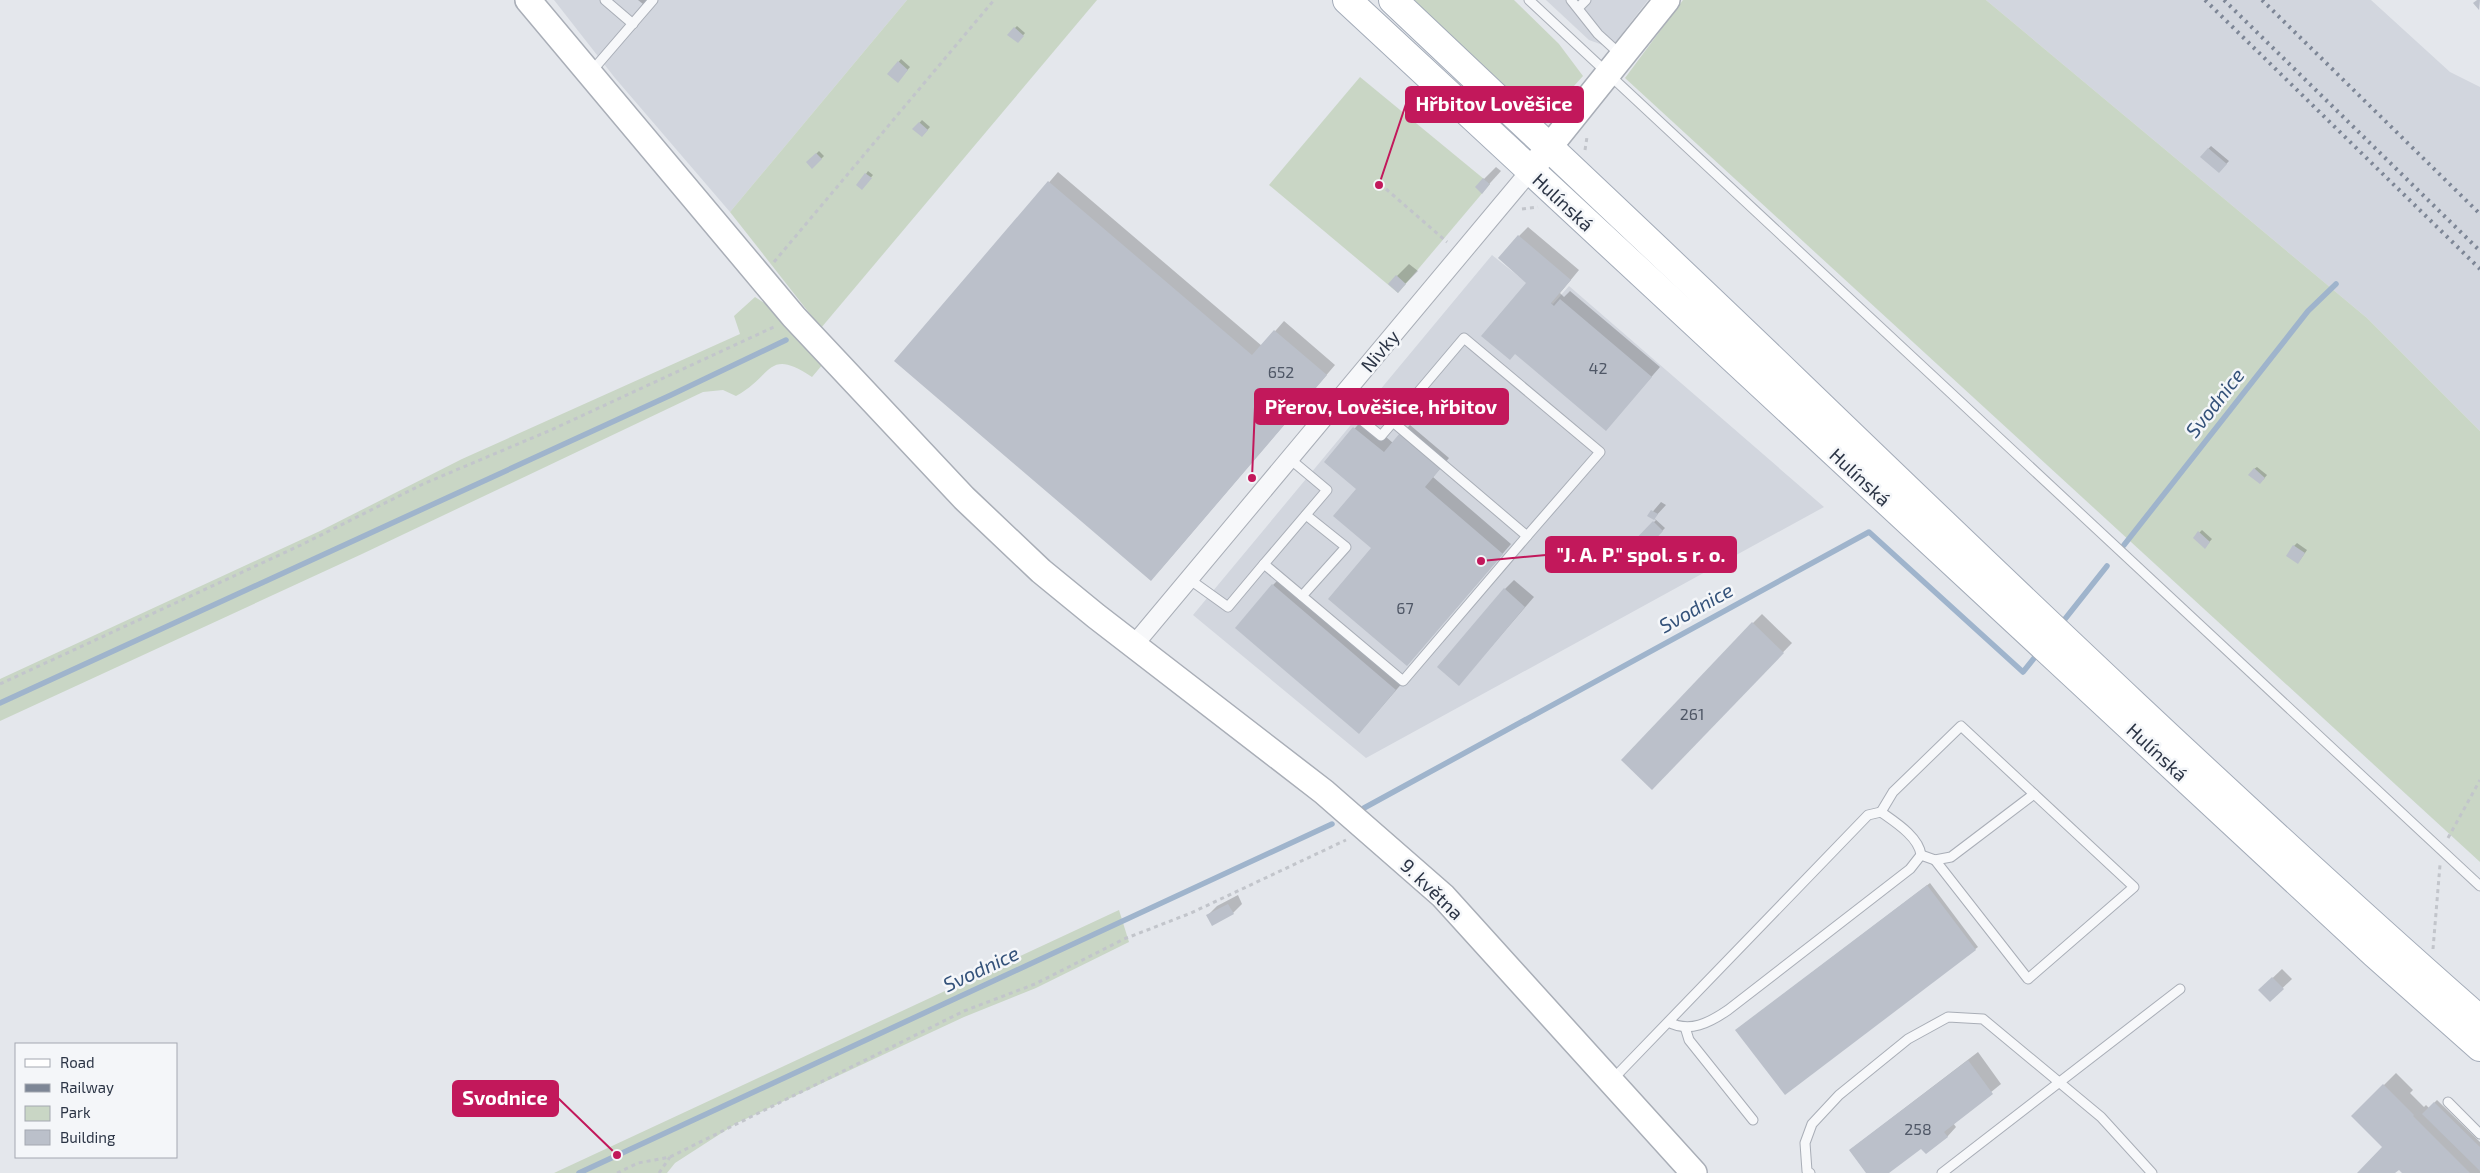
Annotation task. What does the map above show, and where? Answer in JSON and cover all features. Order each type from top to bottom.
[{"type":"main road","name":"Hulínská","points":[[1347,0],[1530,171],[2379,945]]},
{"type":"main road","name":"Hulínská","points":[[1393,0],[1550,147],[2379,945]]},
{"type":"main road","points":[[2379,945],[2480,1020]]},
{"type":"main road","points":[[2379,945],[2480,1047]]},
{"type":"street","name":"9. května","points":[[528,0],[794,318],[977,511],[1041,571],[1133,646],[1324,792],[1443,896],[1694,1173]]},
{"type":"street","points":[[1530,171],[1667,0]]},
{"type":"street","name":"Nivky","points":[[1133,646],[1530,171]]},
{"type":"lane","points":[[605,0],[633,24]]},
{"type":"lane","points":[[589,74],[653,0]]},
{"type":"lane","points":[[1529,0],[1615,66],[2480,886]]},
{"type":"lane","points":[[1571,0],[1579,7],[1598,34],[1615,66]]},
{"type":"lane","points":[[1579,7],[1586,0]]},
{"type":"lane","points":[[1264,564],[1403,681],[1600,452],[1464,338],[1381,436],[1338,401]]},
{"type":"lane","points":[[1393,422],[1527,536]]},
{"type":"lane","points":[[1190,579],[1228,607],[1327,490],[1290,459]]},
{"type":"lane","points":[[1302,596],[1346,547],[1306,515]]},
{"type":"lane","points":[[1881,812],[1893,792],[1961,726],[2134,887],[2028,979],[1935,860]]},
{"type":"lane","points":[[1921,855],[1935,860],[1951,857],[2034,794]]},
{"type":"lane","points":[[1611,1081],[1668,1022],[1868,815],[1881,812],[1898,823],[1920,848],[1921,855],[1910,869],[1728,1010],[1709,1023],[1679,1027],[1668,1022]]},
{"type":"lane","points":[[1942,1173],[2180,988]]},
{"type":"lane","points":[[1810,1173],[1808,1171],[1805,1143],[1812,1124],[1839,1095],[1908,1039],[1948,1017],[1983,1019],[2102,1117],[2152,1173]]},
{"type":"lane","points":[[1685,1027],[1689,1040],[1753,1120]]},
{"type":"lane","points":[[2448,1102],[2480,1134]]},
{"type":"path","points":[[761,277],[994,0]]},
{"type":"path","points":[[1585,158],[1587,135]]},
{"type":"path","points":[[1386,189],[1461,254]]},
{"type":"path","points":[[1495,213],[1507,218],[1528,207],[1544,208]]},
{"type":"path","points":[[0,684],[301,545],[423,484],[551,430],[794,318]]},
{"type":"path","points":[[617,1173],[638,1163],[670,1157],[964,1011],[1035,984],[1124,939],[1191,913],[1367,830]]},
{"type":"path","points":[[659,1173],[670,1157]]},
{"type":"shaded area","points":[[554,0],[907,0],[730,212],[615,78]]},
{"type":"shaded area","points":[[1546,0],[1648,0],[1611,48],[1589,40]]},
{"type":"shaded area","points":[[1986,0],[2371,0],[2450,72],[2480,87],[2480,431],[2367,318]]},
{"type":"shaded area","points":[[1492,255],[1553,304],[1569,286],[1824,507],[1366,758],[1193,615]]},
{"type":"green space","points":[[907,0],[1097,0],[821,328],[730,212]]},
{"type":"green space","points":[[1413,0],[1514,0],[1559,44],[1583,76],[1564,97],[1529,104],[1503,84]]},
{"type":"green space","points":[[1683,0],[1986,0],[2367,318],[2480,431],[2480,862],[1625,78]]},
{"type":"green space","points":[[1360,77],[1490,184],[1398,293],[1269,185]]},
{"type":"green space","points":[[755,297],[775,310],[823,364],[812,377],[786,364],[778,365],[771,368],[736,396],[723,390],[703,392],[362,554],[0,721],[0,679],[320,531],[462,459],[740,334],[734,316]]},
{"type":"green space","points":[[1119,910],[1129,942],[1036,988],[964,1017],[737,1123],[675,1163],[667,1173],[554,1173]]},
{"type":"building","points":[[2480,0],[2479,10],[2473,3]]},
{"type":"building","points":[[1014,27],[1024,36],[1018,43],[1007,35]]},
{"type":"building","points":[[898,61],[908,70],[898,83],[887,74]]},
{"type":"building","points":[[919,122],[928,130],[922,137],[912,129]]},
{"type":"building","points":[[2208,148],[2227,164],[2219,173],[2200,157]]},
{"type":"building","points":[[816,153],[822,159],[812,169],[806,162]]},
{"type":"building","points":[[865,173],[872,178],[862,190],[856,185]]},
{"type":"building","points":[[1483,178],[1490,184],[1482,194],[1475,187]]},
{"type":"building","points":[[1048,181],[1252,355],[1274,330],[1327,375],[1151,581],[894,361]]},
{"type":"building","points":[[1518,235],[1571,280],[1551,303],[1554,306],[1560,299],[1652,377],[1606,431],[1515,354],[1510,360],[1481,336],[1526,283],[1498,258]]},
{"type":"building","points":[[1396,275],[1406,284],[1398,293],[1388,284]]},
{"type":"building","points":[[1353,427],[1384,452],[1400,433],[1441,468],[1425,487],[1503,554],[1407,666],[1328,599],[1371,548],[1333,516],[1356,489],[1324,462]]},
{"type":"building","points":[[2254,468],[2265,478],[2260,484],[2248,475]]},
{"type":"building","points":[[1651,510],[1658,514],[1654,520],[1647,516]]},
{"type":"building","points":[[1653,521],[1663,531],[1640,556],[1629,546]]},
{"type":"building","points":[[2198,531],[2210,542],[2205,549],[2193,538]]},
{"type":"building","points":[[2293,545],[2305,553],[2298,564],[2286,556]]},
{"type":"building","points":[[1272,584],[1396,690],[1359,734],[1235,628]]},
{"type":"building","points":[[1504,588],[1525,607],[1459,686],[1437,667]]},
{"type":"building","points":[[1752,622],[1784,653],[1652,790],[1621,760]]},
{"type":"building","points":[[1927,885],[1976,950],[1785,1095],[1735,1030]]},
{"type":"building","points":[[1228,904],[1234,914],[1212,926],[1206,915]]},
{"type":"building","points":[[2272,977],[2284,989],[2270,1002],[2258,990]]},
{"type":"building","points":[[1968,1060],[1993,1094],[1944,1132],[1948,1137],[1926,1154],[1921,1149],[1889,1173],[1866,1173],[1849,1150]]},
{"type":"building","points":[[2383,1084],[2470,1173],[2402,1173],[2399,1170],[2395,1173],[2357,1173],[2382,1147],[2351,1116]]},
{"type":"building","points":[[2434,1102],[2480,1147],[2480,1171],[2422,1114]]},
{"type":"waterway","name":"Svodnice","points":[[2124,545],[2308,311],[2336,284]]},
{"type":"waterway","points":[[0,703],[671,395],[786,340]]},
{"type":"waterway","name":"Svodnice","points":[[1364,808],[1869,532],[2023,672],[2035,657]]},
{"type":"waterway","name":"Svodnice","points":[[2061,624],[2107,566]]},
{"type":"waterway","name":"Svodnice","points":[[579,1173],[1332,824]]},
{"type":"railway","points":[[2205,0],[2480,269]]},
{"type":"railway","points":[[2224,0],[2480,251]]},
{"type":"railway","points":[[2262,0],[2480,214]]},
{"type":"place","name":"Hřbitov Lověšice","points":[[1379,185]]},
{"type":"place","name":"Přerov, Lověšice, hřbitov","points":[[1252,478]]},
{"type":"place","name":"\"J. A. P.\" spol. s r. o.","points":[[1481,561]]},
{"type":"place","name":"Svodnice","points":[[617,1155]]}]
